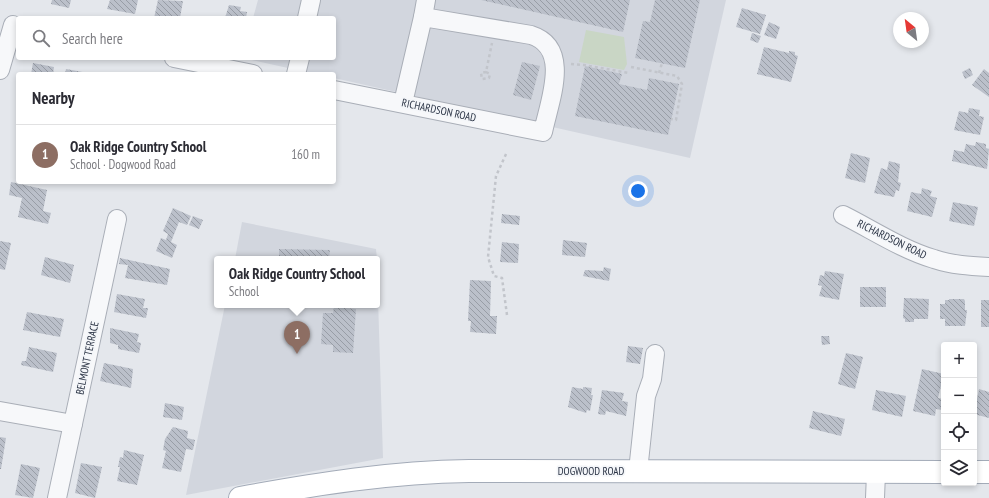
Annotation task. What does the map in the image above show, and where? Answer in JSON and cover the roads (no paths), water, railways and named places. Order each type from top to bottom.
[{"type":"main road","name":"DOGWOOD ROAD","points":[[240,498],[282,494],[404,473],[469,471],[941,472]]},
{"type":"main road","points":[[977,472],[989,472]]},
{"type":"street","points":[[308,16],[311,0]]},
{"type":"street","points":[[403,103],[424,8]]},
{"type":"street","name":"RICHARDSON ROAD","points":[[336,90],[543,132],[555,74],[551,51],[546,42],[531,35],[424,8]]},
{"type":"street","points":[[0,70],[10,25]]},
{"type":"street","points":[[184,60],[243,72]]},
{"type":"street","points":[[296,72],[300,60]]},
{"type":"street","name":"RICHARDSON ROAD","points":[[844,215],[910,249],[934,259],[958,265],[989,267]]},
{"type":"street","name":"BELMONT TERRACE","points":[[57,498],[117,218]]},
{"type":"street","points":[[638,471],[646,396],[652,378],[655,354]]},
{"type":"street","points":[[0,411],[73,424]]},
{"type":"street","points":[[875,498],[876,473]]},
{"type":"place","name":"Oak Ridge Country School","points":[[297,354]]}]
